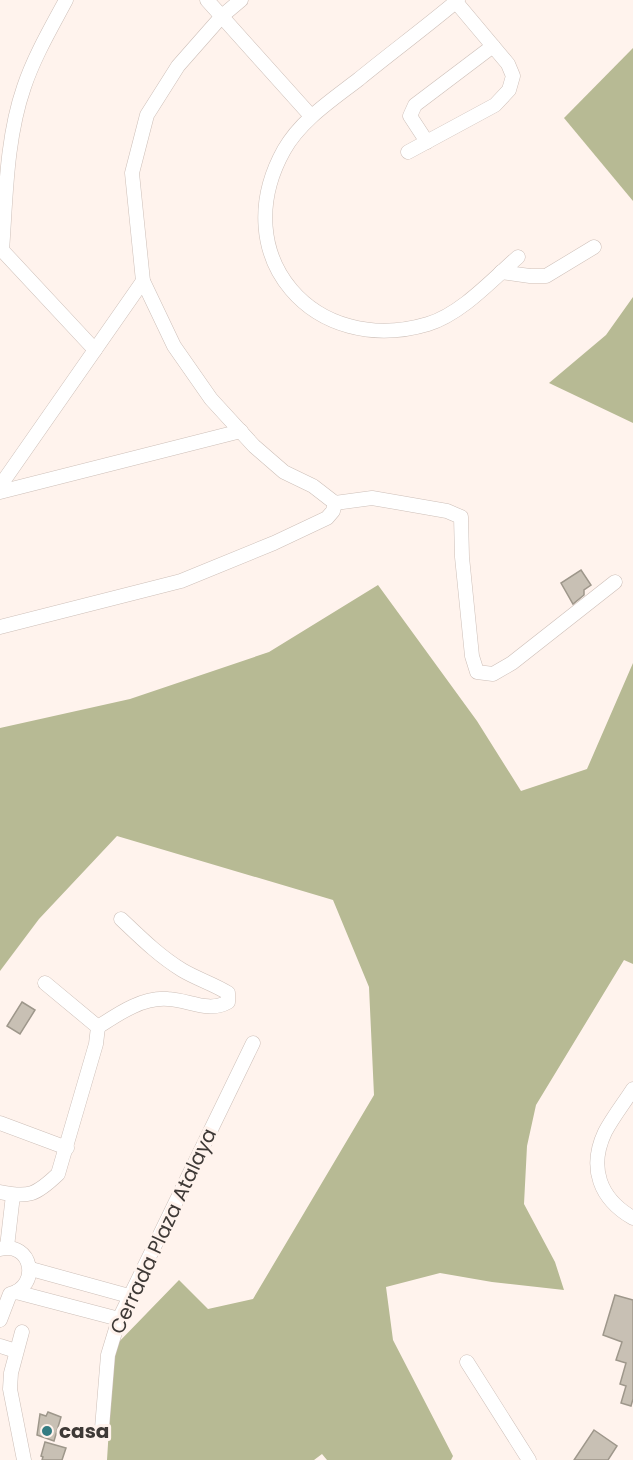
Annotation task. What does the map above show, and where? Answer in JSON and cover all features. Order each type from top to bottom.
[{"type":"street","points":[[66,0],[24,87],[14,126],[7,173],[1,250],[95,350]]},
{"type":"street","points":[[207,0],[311,116]]},
{"type":"street","points":[[242,0],[222,16],[178,66],[147,115],[132,173],[143,281],[174,346],[211,399],[254,446],[285,472],[313,486],[335,503],[372,498],[447,511],[461,517],[462,557],[472,656],[477,672],[493,674],[512,663],[615,582]]},
{"type":"street","points":[[408,152],[495,105],[509,90],[513,76],[508,64],[457,1],[311,116],[285,149],[273,174],[266,204],[267,238],[279,274],[306,306],[334,322],[366,331],[398,331],[430,324],[454,313],[518,258]]},
{"type":"street","points":[[427,142],[410,116],[415,105],[493,46]]},
{"type":"street","points":[[501,272],[546,276],[594,247]]},
{"type":"street","points":[[0,486],[143,281]]},
{"type":"street","points":[[0,492],[241,431]]},
{"type":"street","points":[[0,627],[181,581],[274,543],[327,518],[333,511],[335,503]]},
{"type":"street","points":[[98,1027],[121,1012],[143,1002],[166,998],[218,1007],[228,1002],[228,993],[215,984],[184,971],[166,959],[121,919]]},
{"type":"street","points":[[45,983],[98,1027]]},
{"type":"street","points":[[0,1320],[10,1294],[27,1283],[31,1269],[27,1258],[18,1250],[3,1248],[7,1193],[25,1196],[45,1186],[58,1174],[96,1044],[98,1027]]},
{"type":"street","name":"Cerrada Plaza Atalaya","points":[[102,1428],[108,1355],[118,1319],[253,1043]]},
{"type":"street","points":[[633,1089],[603,1137],[598,1174],[603,1190],[611,1202],[633,1218]]},
{"type":"street","points":[[0,1123],[67,1148]]},
{"type":"street","points":[[31,1269],[129,1296]]},
{"type":"street","points":[[95,1312],[104,1289]]},
{"type":"street","points":[[16,1292],[118,1319]]},
{"type":"street","points":[[22,1332],[16,1351],[10,1389],[24,1460]]},
{"type":"street","points":[[0,1346],[16,1351]]},
{"type":"street","points":[[467,1362],[529,1460]]},
{"type":"green space","points":[[633,48],[633,201],[564,118]]},
{"type":"green space","points":[[633,297],[633,423],[549,383],[606,335]]},
{"type":"green space","points":[[378,585],[477,721],[521,791],[587,769],[633,663],[633,964],[624,960],[536,1105],[527,1146],[524,1204],[555,1262],[564,1290],[492,1282],[440,1273],[386,1287],[393,1340],[453,1456],[451,1460],[327,1460],[322,1454],[314,1460],[107,1460],[114,1347],[179,1280],[208,1309],[253,1299],[374,1095],[369,987],[333,900],[117,836],[39,919],[0,971],[0,728],[130,699],[269,652]]},
{"type":"building","points":[[581,570],[591,585],[573,604],[561,583]]},
{"type":"building","points":[[22,1002],[35,1010],[20,1034],[7,1026]]},
{"type":"building","points":[[615,1295],[633,1300],[633,1399],[631,1406],[621,1403],[626,1386],[620,1384],[626,1363],[616,1360],[622,1342],[603,1335]]},
{"type":"building","name":"casa","points":[[48,1412],[61,1417],[54,1441],[37,1435],[40,1414],[46,1416]]},
{"type":"building","points":[[594,1430],[617,1446],[608,1460],[574,1460]]},
{"type":"building","name":"casa","points":[[45,1442],[66,1448],[62,1460],[42,1460]]},
{"type":"place","name":"casa","points":[[47,1431]]}]
